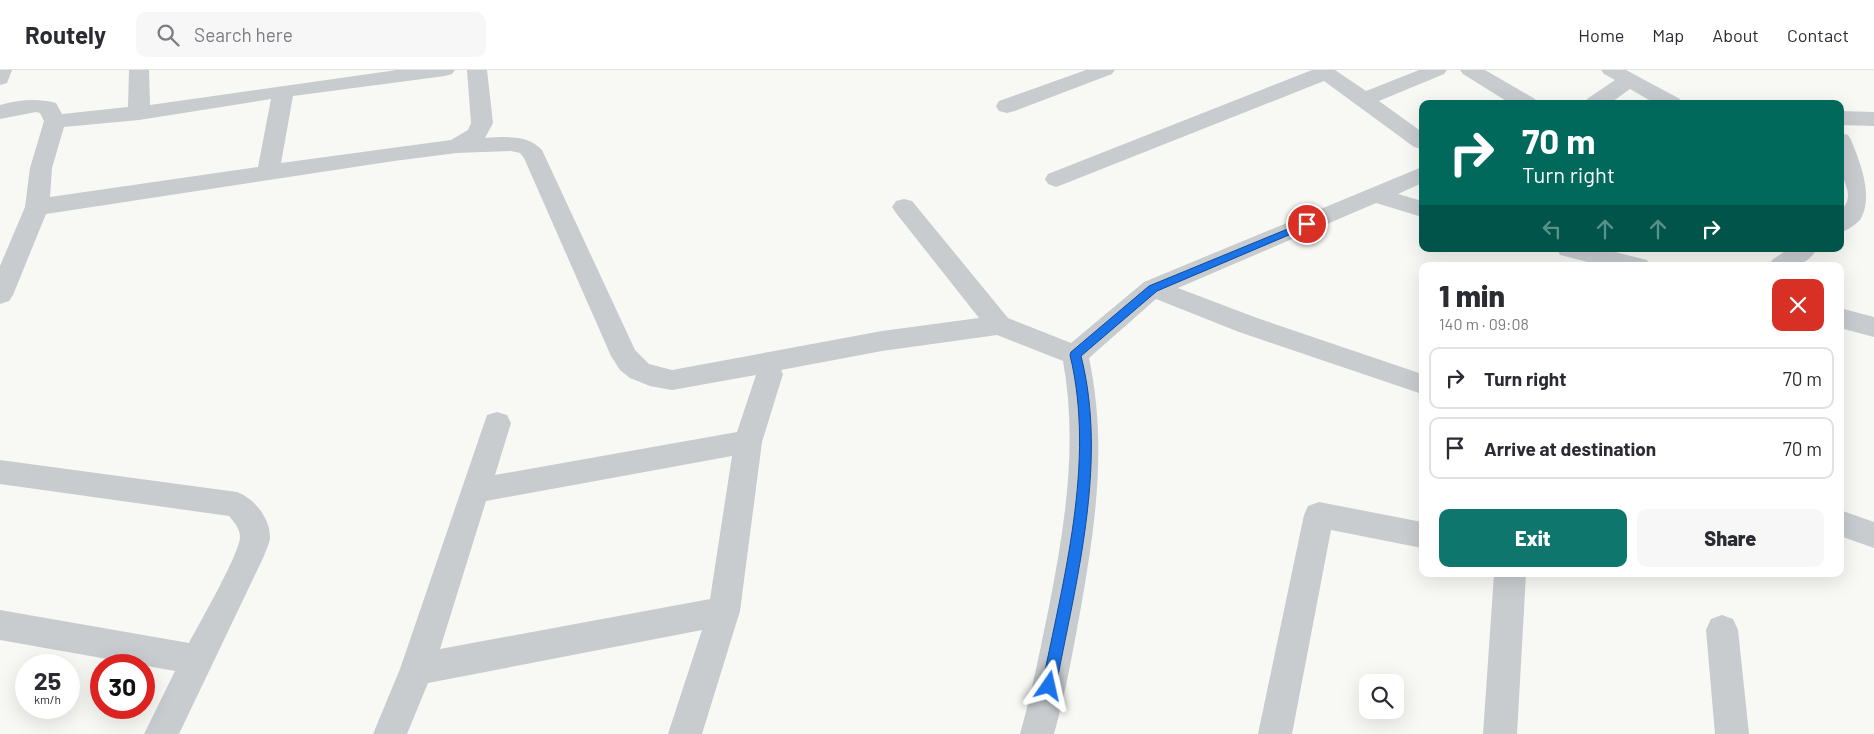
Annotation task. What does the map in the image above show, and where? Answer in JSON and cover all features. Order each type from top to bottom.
[{"type":"street","points":[[0,79],[2,70]]},
{"type":"street","points":[[139,113],[140,70]]},
{"type":"street","points":[[56,121],[139,113],[283,91],[445,70]]},
{"type":"street","points":[[457,146],[477,134],[482,123],[477,70]]},
{"type":"street","points":[[1007,106],[1105,70]]},
{"type":"street","points":[[1363,100],[1437,70]]},
{"type":"street","points":[[1470,70],[1520,100]]},
{"type":"street","points":[[1056,180],[1324,72],[1419,140]]},
{"type":"street","points":[[1598,100],[1620,75],[1665,100]]},
{"type":"street","points":[[268,173],[283,91]]},
{"type":"street","points":[[0,112],[28,106],[41,106],[48,108],[56,121],[41,168],[37,207],[0,295]]},
{"type":"street","points":[[1844,118],[1874,119]]},
{"type":"street","points":[[37,207],[394,154],[457,146],[511,144],[527,147],[534,155],[624,356],[634,369],[650,376],[672,380],[882,341],[999,325],[1075,355]]},
{"type":"street","points":[[1844,150],[1860,189],[1857,209],[1844,220]]},
{"type":"street","points":[[1075,355],[1153,288],[1419,175]]},
{"type":"street","points":[[1375,195],[1419,208]]},
{"type":"street","points":[[904,207],[999,325]]},
{"type":"street","points":[[1581,252],[1622,262]]},
{"type":"street","points":[[1787,262],[1802,252]]},
{"type":"street","points":[[1153,288],[1248,325],[1419,383]]},
{"type":"street","points":[[1844,319],[1874,327]]},
{"type":"street","points":[[1037,734],[1049,686],[1077,539],[1086,446],[1082,384],[1075,355]]},
{"type":"street","points":[[685,734],[724,611],[748,442],[770,374]]},
{"type":"street","points":[[390,734],[417,669],[498,423]]},
{"type":"street","points":[[475,491],[748,442]]},
{"type":"street","points":[[0,472],[237,505],[250,518],[254,537],[249,556],[160,734]]},
{"type":"street","points":[[1275,734],[1318,515],[1419,534]]},
{"type":"street","points":[[1844,524],[1874,535]]},
{"type":"street","points":[[1500,734],[1510,577]]},
{"type":"street","points":[[417,669],[724,611]]},
{"type":"street","points":[[0,625],[198,660]]},
{"type":"street","points":[[1722,630],[1736,733]]},
{"type":"route","points":[[1049,686],[1077,539],[1086,446],[1082,384],[1075,355],[1153,288],[1307,224]]}]
